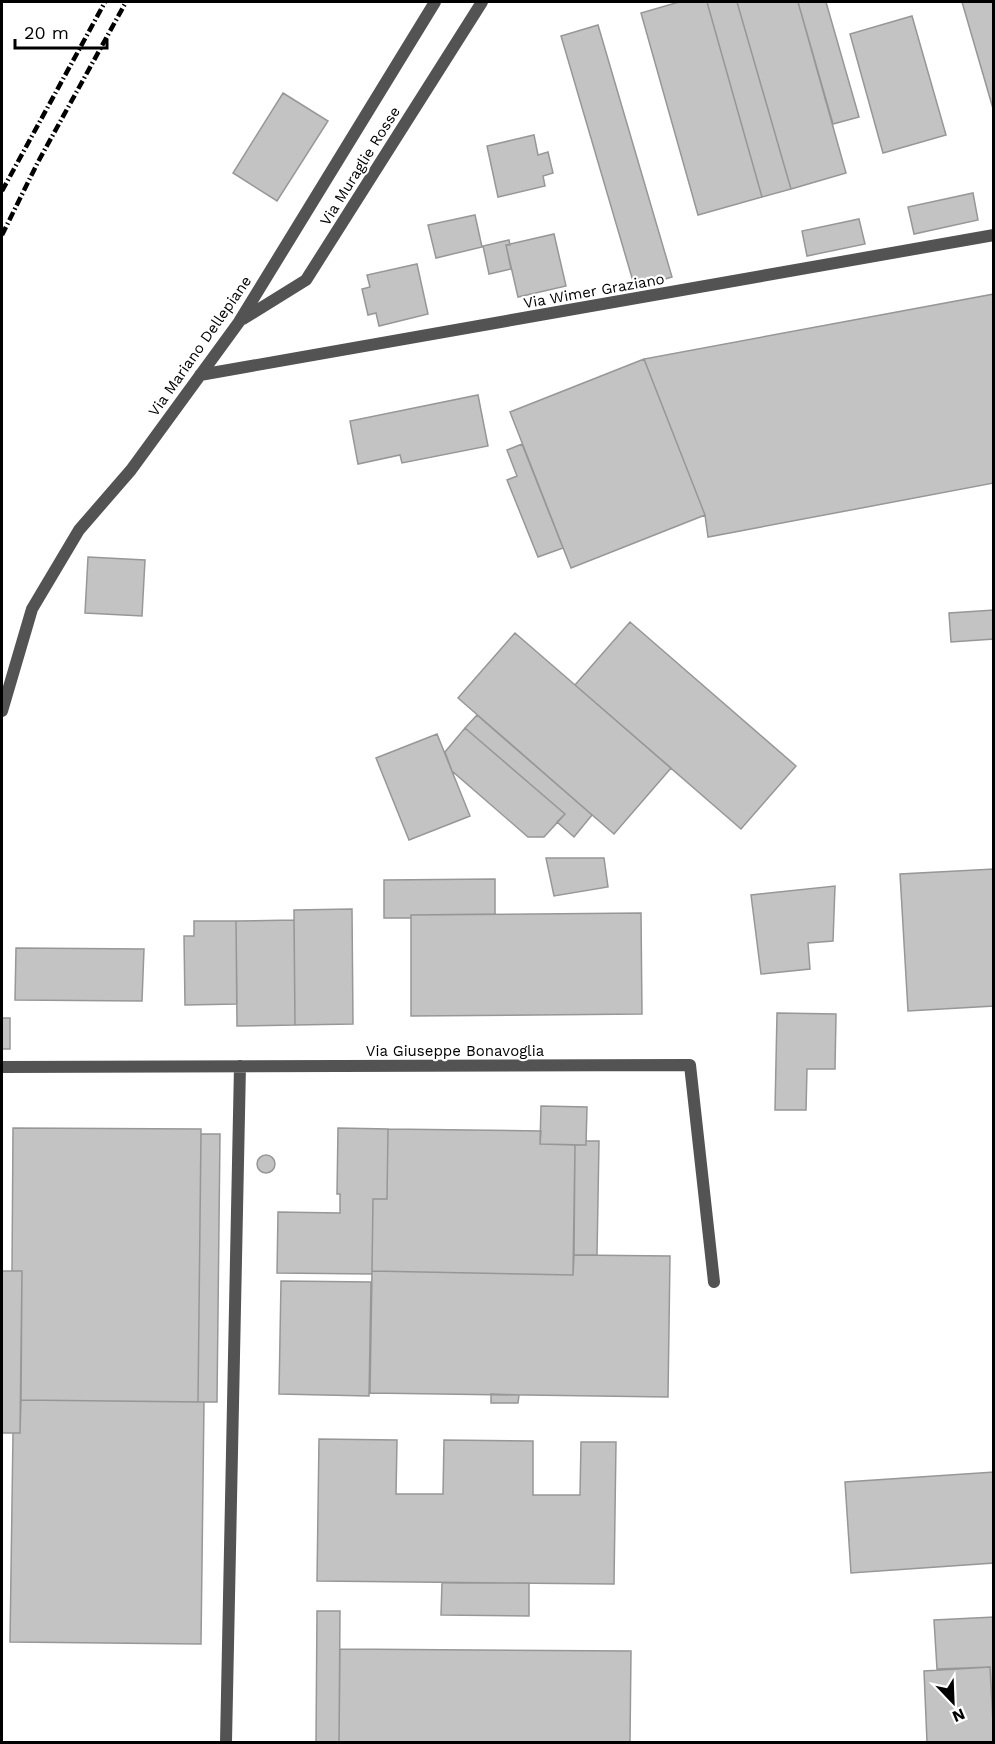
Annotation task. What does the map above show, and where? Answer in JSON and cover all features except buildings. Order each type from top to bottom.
[{"type":"street","name":"Via Mariano Dellepiane","points":[[2,711],[32,609],[79,530],[131,470],[239,322],[435,2]]},
{"type":"street","name":"Via Muraglie Rosse","points":[[239,322],[306,280],[482,2]]},
{"type":"street","name":"Via Wimer Graziano","points":[[200,375],[993,235]]},
{"type":"street","name":"Via Giuseppe Bonavoglia","points":[[2,1067],[690,1065],[714,1282]]},
{"type":"street","points":[[226,1743],[240,1066]]},
{"type":"railway","points":[[2,191],[105,2]]},
{"type":"railway","points":[[2,235],[38,162],[126,2]]}]
